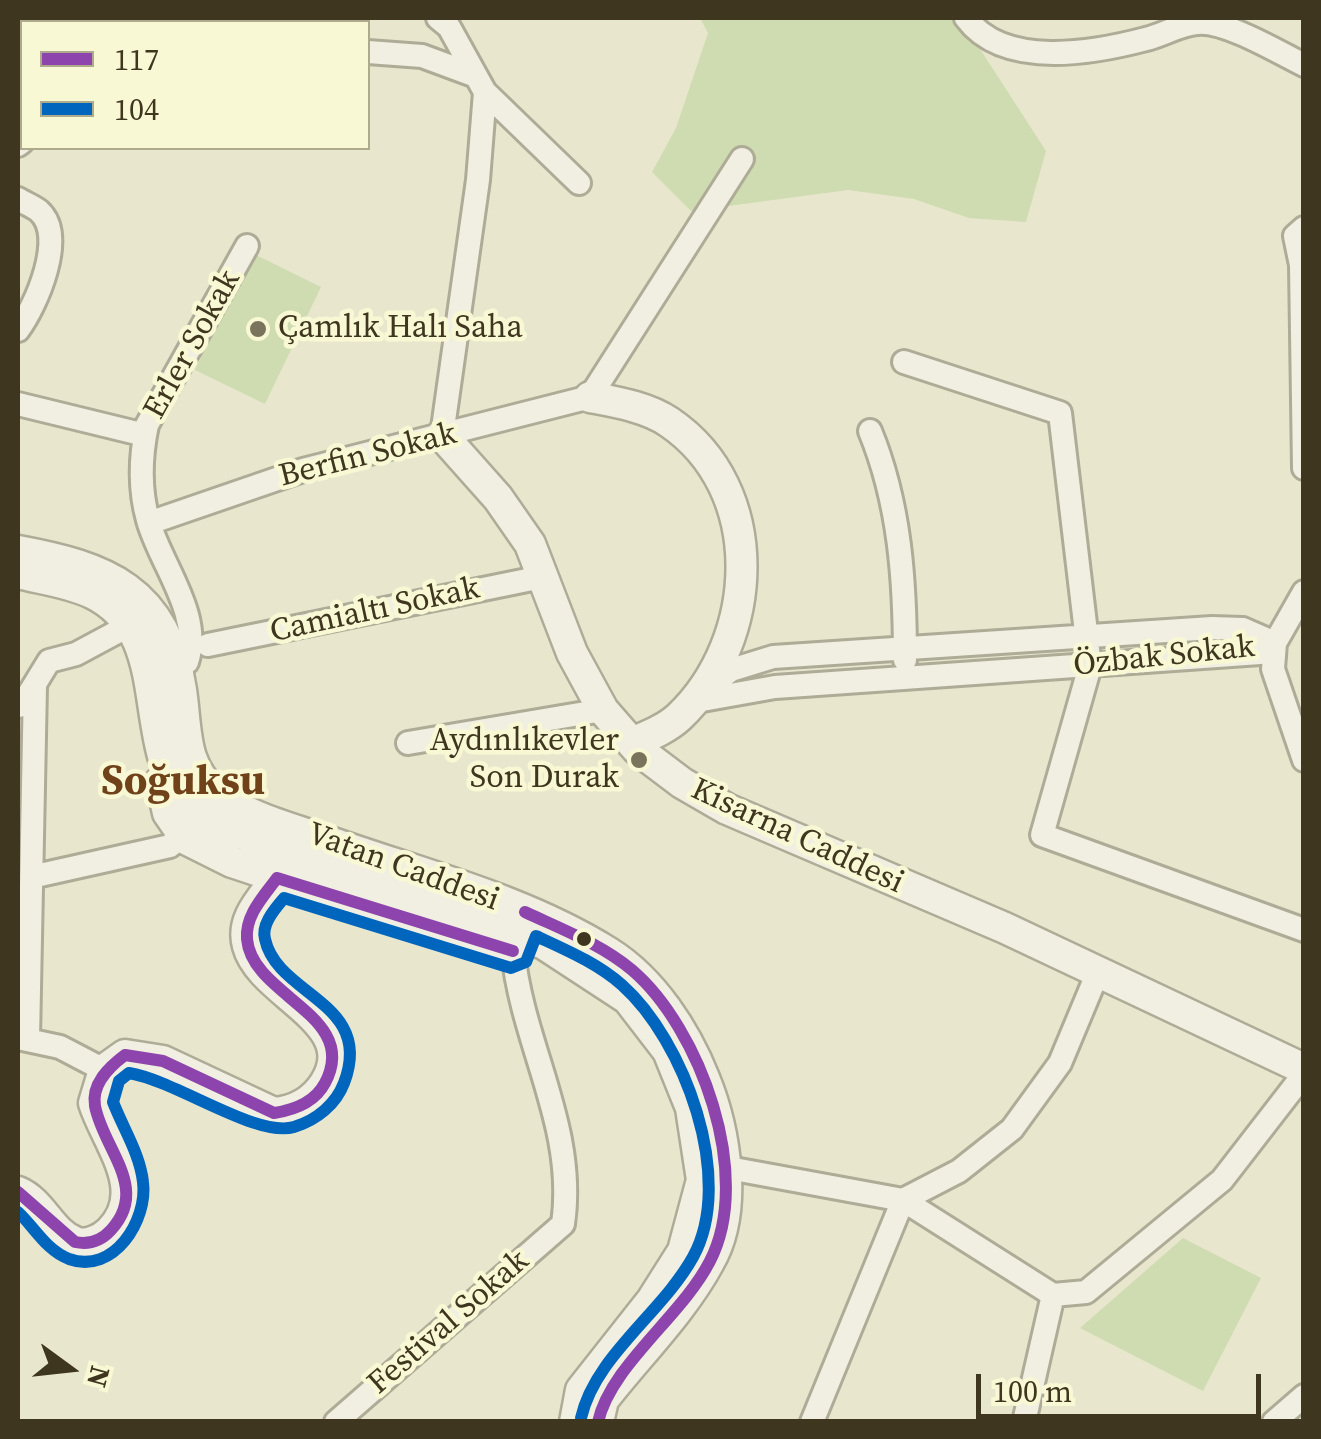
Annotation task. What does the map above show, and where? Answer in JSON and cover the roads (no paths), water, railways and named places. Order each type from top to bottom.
[{"type":"street","points":[[438,18],[449,27],[480,84],[579,183]]},
{"type":"street","points":[[966,18],[975,30],[1020,50],[1081,53],[1199,22],[1251,38],[1304,65]]},
{"type":"street","points":[[370,52],[422,56],[480,84]]},
{"type":"street","points":[[442,435],[478,180],[480,84]]},
{"type":"street","points":[[632,743],[664,728],[691,702],[730,638],[740,602],[738,528],[722,479],[687,436],[666,420],[590,397],[742,159]]},
{"type":"street","points":[[18,200],[40,212],[48,226],[47,274],[18,330]]},
{"type":"street","points":[[1304,228],[1295,236],[1301,265],[1304,468]]},
{"type":"street","name":"Erler Sokak","points":[[176,669],[187,662],[192,640],[182,601],[149,523],[142,493],[145,435],[247,246]]},
{"type":"street","points":[[904,362],[1060,413],[1090,666],[1042,835],[1304,930]]},
{"type":"street","name":"Berfin Sokak","points":[[149,523],[304,470],[590,397]]},
{"type":"street","points":[[18,404],[145,435]]},
{"type":"street","points":[[870,432],[888,476],[899,529],[905,678]]},
{"type":"street","name":"Kisarna Caddesi","points":[[442,435],[517,523],[572,653],[604,710],[632,743],[682,784],[727,810],[1098,972],[1304,1072]]},
{"type":"street","name":"Vatan Caddesi","points":[[18,551],[82,563],[134,592],[157,624],[176,669],[189,759],[215,793],[519,932],[578,963],[628,999],[668,1051],[691,1108],[702,1180],[683,1252],[652,1300],[582,1390],[575,1422]]},
{"type":"street","name":"Vatan Caddesi","points":[[18,573],[94,594],[130,626],[149,669],[161,748],[171,780],[188,806],[224,827],[519,932],[610,954],[650,989],[695,1057],[714,1102],[723,1167],[722,1220],[711,1261],[603,1400],[598,1422]]},
{"type":"street","name":"Camialtı Sokak","points":[[208,645],[542,577]]},
{"type":"street","points":[[1304,592],[1276,643],[1273,669],[1304,760]]},
{"type":"street","points":[[104,1070],[60,1047],[23,1038],[35,686],[40,669],[49,662],[76,654],[130,626],[176,669]]},
{"type":"street","name":"Özbak Sokak","points":[[691,702],[732,670],[759,660],[1212,628],[1244,629],[1276,643]]},
{"type":"street","name":"Özbak Sokak","points":[[691,702],[775,687],[1260,654],[1276,643]]},
{"type":"street","points":[[18,706],[35,686]]},
{"type":"street","points":[[408,743],[604,710]]},
{"type":"street","points":[[161,748],[161,791],[168,814],[182,833],[232,862],[277,878],[519,932]]},
{"type":"street","points":[[31,877],[170,846],[182,833]]},
{"type":"street","points":[[18,1192],[30,1197],[73,1242],[86,1244],[105,1236],[118,1224],[126,1179],[94,1102],[104,1070],[116,1059],[140,1055],[274,1113],[306,1104],[320,1092],[330,1075],[330,1041],[309,1011],[256,964],[248,948],[249,917],[277,878]]},
{"type":"street","name":"Festival Sokak","points":[[336,1422],[563,1224],[567,1198],[564,1144],[516,991],[519,932]]},
{"type":"street","points":[[812,1422],[903,1200],[959,1171],[1012,1130],[1060,1063],[1098,972]]},
{"type":"street","points":[[723,1167],[903,1200],[1054,1295],[1086,1292],[1222,1180],[1304,1072]]},
{"type":"street","points":[[1024,1422],[1054,1295]]},
{"type":"street","points":[[1274,1422],[1304,1396]]},
{"type":"place","name":"Çamlık Halı Saha","points":[[258,329]]},
{"type":"place","name":"Aydınlıkevler Son Durak","points":[[639,760]]},
{"type":"district","name":"Soğuksu","points":[[183,783]]}]
